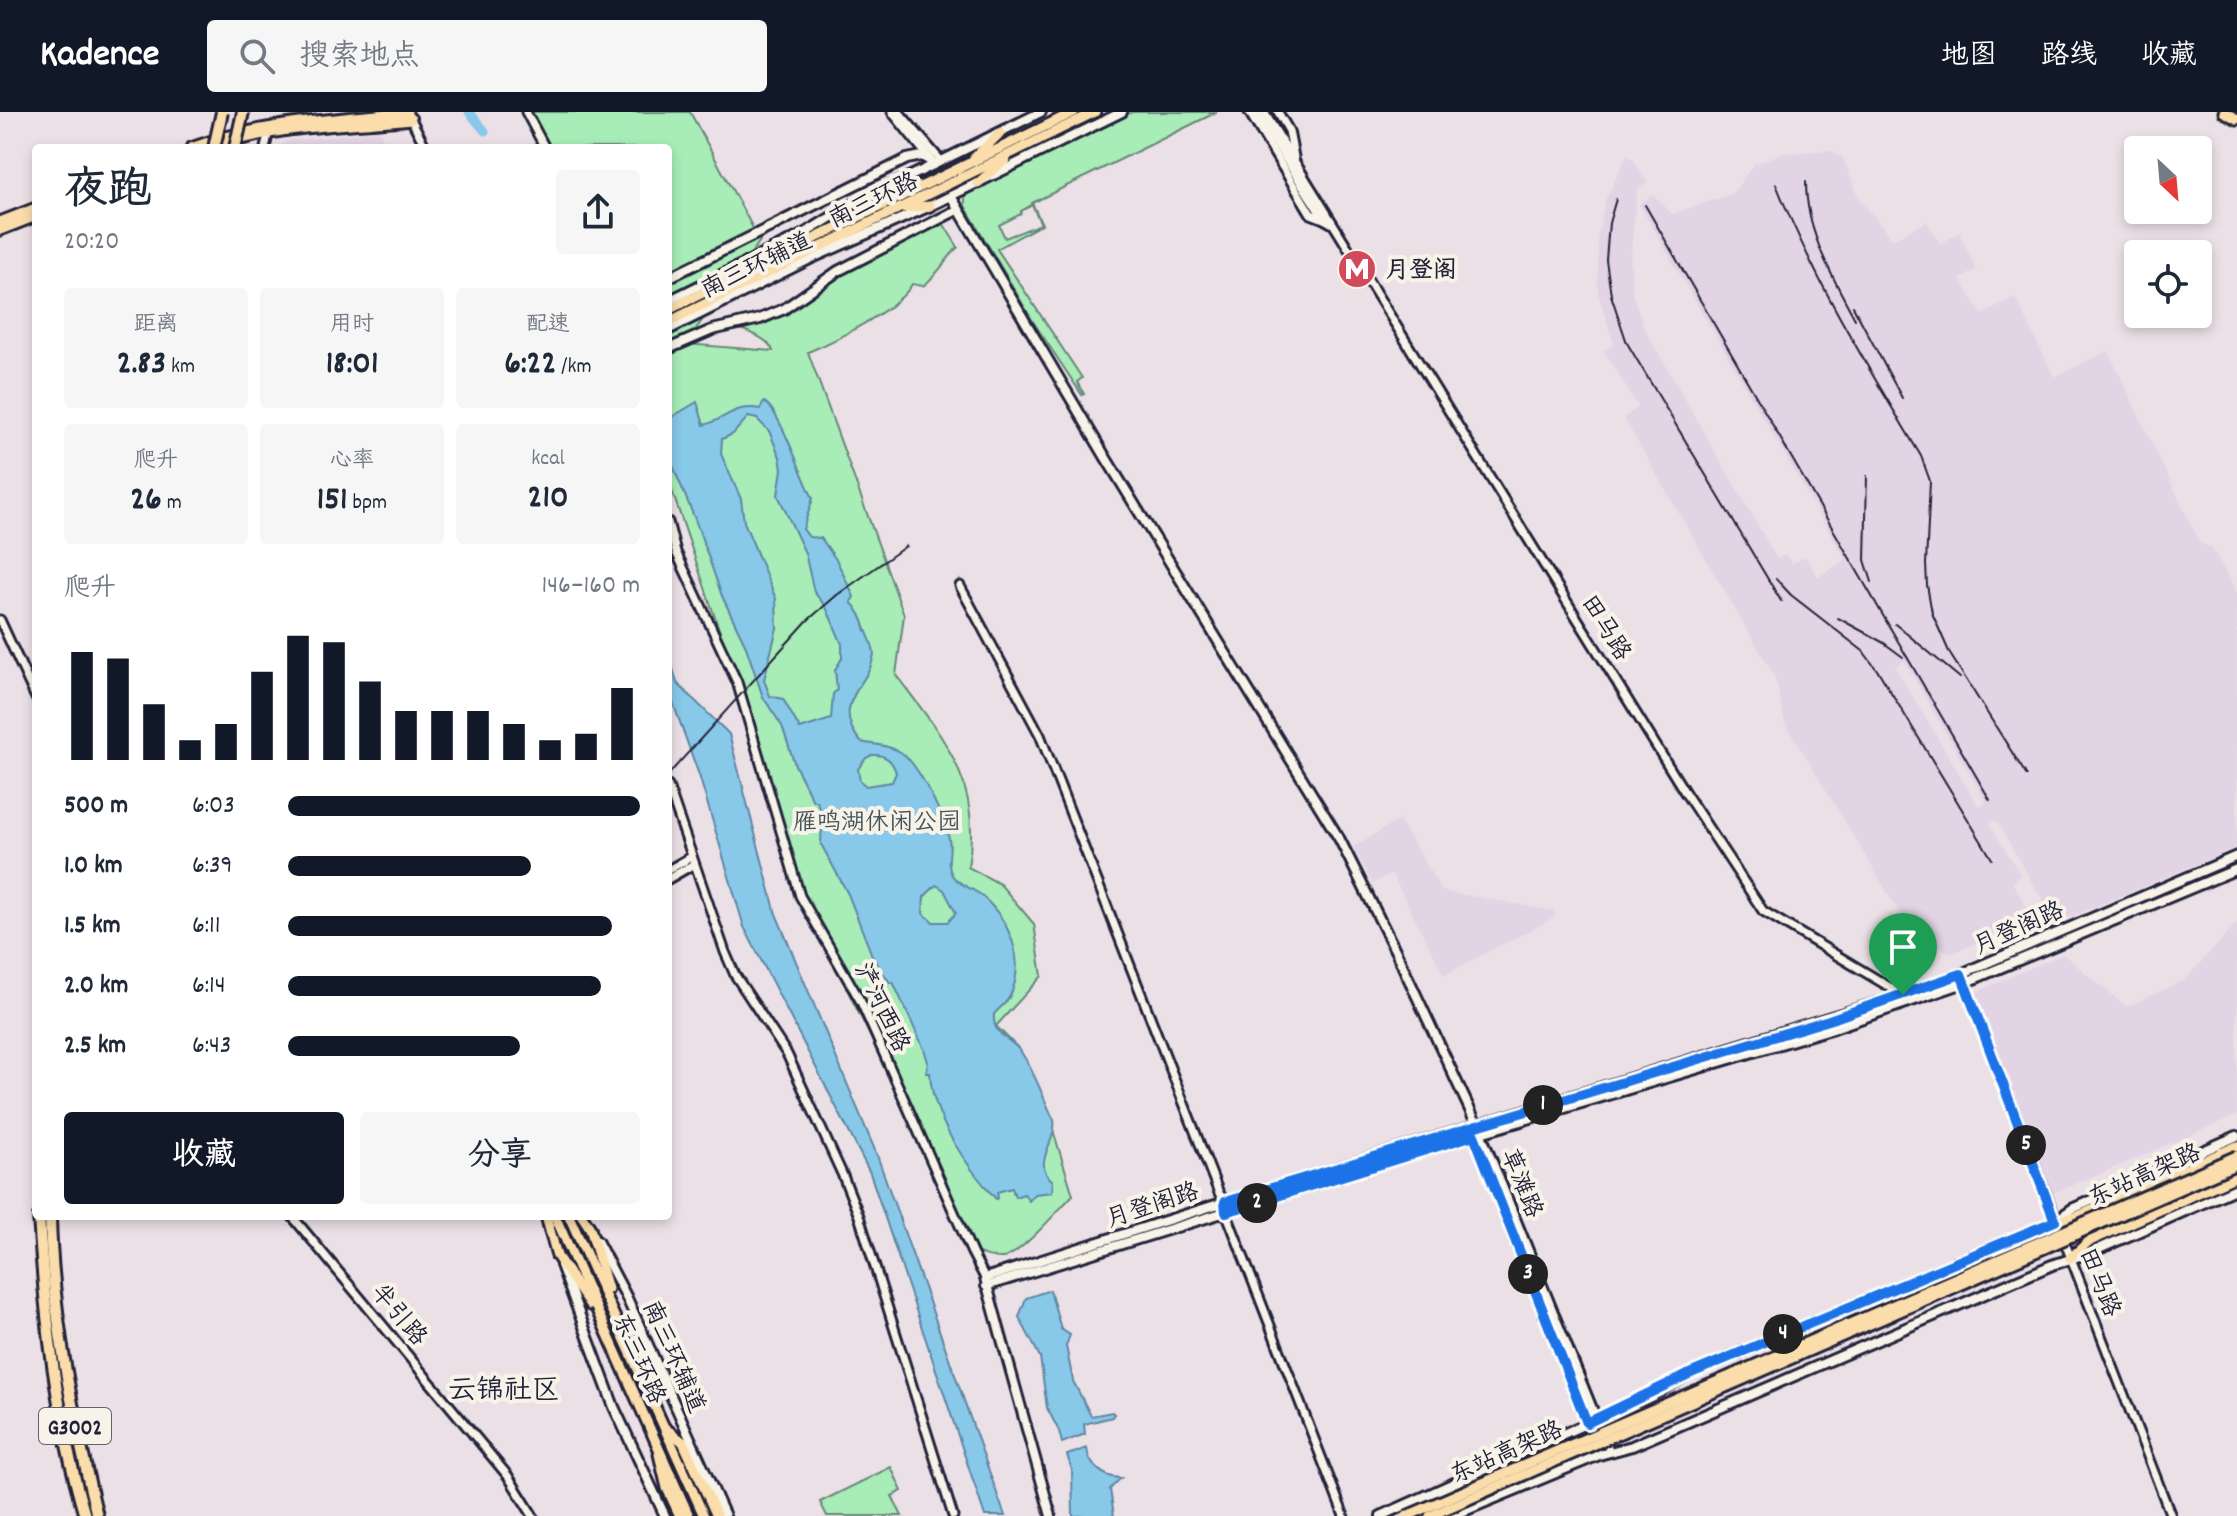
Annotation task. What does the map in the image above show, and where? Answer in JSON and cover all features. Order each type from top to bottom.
[{"type":"highway","points":[[214,144],[222,112]]},
{"type":"highway","points":[[236,144],[243,112]]},
{"type":"highway","name":"G3002","points":[[40,1220],[64,1435],[85,1516]]},
{"type":"highway","name":"G3002","points":[[50,1220],[54,1336],[97,1516]]},
{"type":"main road","name":"南三环辅道","points":[[672,327],[775,263],[846,208],[1041,112]]},
{"type":"main road","name":"南三环路","points":[[672,320],[775,263],[1074,112]]},
{"type":"main road","name":"南三环路","points":[[672,308],[898,209],[1095,112]]},
{"type":"main road","name":"南三环辅道","points":[[672,300],[930,206],[1122,112]]},
{"type":"main road","points":[[2224,112],[2237,119]]},
{"type":"main road","points":[[230,144],[268,135],[408,114]]},
{"type":"main road","points":[[203,144],[269,126],[408,114]]},
{"type":"main road","points":[[968,164],[1000,133]]},
{"type":"main road","points":[[978,183],[1016,151]]},
{"type":"main road","points":[[672,276],[907,159],[922,156],[938,163]]},
{"type":"main road","points":[[951,196],[1340,840],[1397,954],[1478,1131]]},
{"type":"main road","points":[[898,209],[930,206]]},
{"type":"main road","points":[[0,222],[32,210]]},
{"type":"main road","points":[[672,347],[712,330],[760,319],[784,309],[838,271],[957,210]]},
{"type":"main road","points":[[0,230],[32,218]]},
{"type":"main road","name":"月登阁路","points":[[986,1282],[1226,1212],[1903,995],[1963,979],[2237,856]]},
{"type":"main road","name":"月登阁路","points":[[986,1282],[1225,1202],[1834,1028],[2237,869]]},
{"type":"main road","points":[[2055,1221],[2072,1209],[2237,1136]]},
{"type":"main road","points":[[1381,1516],[1689,1374],[2055,1221],[2076,1217],[2237,1146]]},
{"type":"main road","name":"东站高架路","points":[[1407,1516],[2237,1156]]},
{"type":"main road","name":"东站高架路","points":[[1430,1516],[2237,1164]]},
{"type":"main road","points":[[2070,1258],[2088,1242],[2237,1176]]},
{"type":"main road","points":[[1452,1516],[1599,1455],[1632,1446],[2237,1188]]},
{"type":"main road","points":[[545,1220],[614,1407],[665,1516]]},
{"type":"main road","name":"东三环路","points":[[557,1220],[689,1516]]},
{"type":"main road","name":"东三环路","points":[[571,1220],[704,1516]]},
{"type":"main road","points":[[585,1220],[636,1363]]},
{"type":"main road","name":"南三环辅道","points":[[590,1228],[626,1296],[725,1516]]},
{"type":"main road","points":[[557,1256],[605,1327]]},
{"type":"main road","name":"浐河西路","points":[[986,1282],[1051,1516]]},
{"type":"main road","points":[[665,1428],[683,1442],[717,1516]]},
{"type":"main road","points":[[655,1439],[667,1488],[680,1516]]},
{"type":"street","points":[[526,112],[543,144]]},
{"type":"street","points":[[892,112],[938,163]]},
{"type":"street","points":[[899,112],[938,163]]},
{"type":"street","points":[[1249,112],[1311,214],[1324,219]]},
{"type":"street","name":"田马路","points":[[1256,112],[1295,160],[1684,791],[1763,911],[1903,995]]},
{"type":"street","name":"田马路","points":[[1264,112],[1324,219],[1333,224]]},
{"type":"street","points":[[1278,112],[1293,142],[1295,160]]},
{"type":"street","points":[[408,114],[424,144]]},
{"type":"street","points":[[266,144],[268,135]]},
{"type":"street","name":"浐河西路","points":[[672,537],[676,552],[737,682],[800,896],[861,1002],[986,1282]]},
{"type":"street","points":[[960,586],[1040,735],[1142,1000],[1225,1202],[1226,1212],[1344,1516]]},
{"type":"street","points":[[0,620],[32,689]]},
{"type":"street","points":[[672,798],[735,975],[787,1054],[849,1189],[953,1516]]},
{"type":"street","points":[[672,869],[693,861]]},
{"type":"street","points":[[672,876],[693,861]]},
{"type":"street","name":"田马路","points":[[1963,979],[2171,1516]]},
{"type":"street","name":"草滩路","points":[[1478,1131],[1591,1421],[1599,1455]]},
{"type":"street","name":"半引路","points":[[295,1220],[508,1476],[533,1516]]},
{"type":"street","name":"草滩路","points":[[1591,1421],[1610,1452]]},
{"type":"shaded area","points":[[379,131],[386,144],[282,144]]},
{"type":"shaded area","points":[[1830,150],[1843,158],[1858,197],[1892,239],[1927,222],[1940,244],[1959,233],[1976,270],[1960,279],[1982,315],[2015,297],[2054,377],[2108,351],[2200,544],[2211,547],[2237,593],[2237,847],[2056,923],[1996,820],[1990,824],[2021,876],[2012,882],[2035,922],[2035,930],[2020,934],[2014,928],[1950,954],[1903,918],[1785,722],[1775,677],[1623,417],[1639,408],[1604,350],[1614,344],[1598,293],[1598,236],[1605,201],[1627,155],[1633,159],[1647,183],[1637,190],[1630,261],[1633,296],[1644,328],[1777,559],[1786,555],[1792,564],[1805,556],[1818,577],[1846,560],[1639,204],[1653,195],[1672,214],[1732,194],[1754,164],[1781,154]],"holes":[[[1904,661],[1986,802],[1979,807],[1895,667]]]},
{"type":"shaded area","points":[[1399,820],[1442,891],[1554,911],[1555,917],[1444,975],[1392,874],[1372,883],[1353,847]]},
{"type":"shaded area","points":[[2237,923],[2237,1115],[2052,1194],[1974,993],[2063,954],[2126,1007],[2185,980]]},
{"type":"green space","name":"雁鸣湖休闲公园","points":[[526,112],[690,112],[760,241],[685,344],[773,351],[762,339],[733,326],[787,311],[838,276],[943,223],[958,247],[923,286],[912,284],[881,313],[808,352],[904,615],[896,675],[944,741],[964,786],[970,810],[968,867],[1000,884],[1034,924],[1042,976],[996,1026],[1020,1050],[1052,1127],[1073,1195],[1028,1241],[1003,1258],[978,1253],[803,901],[737,682],[672,491],[672,144],[543,144]]},
{"type":"green space","points":[[1132,112],[1217,112],[1032,203],[1042,224],[997,249],[1082,378],[1077,382],[1082,395],[1034,323],[965,206],[965,195]],"holes":[[[1032,205],[1041,224],[1005,238],[999,225]]]},
{"type":"green space","points":[[891,1467],[902,1491],[892,1496],[902,1516],[827,1516],[820,1502]]},
{"type":"water","points":[[697,402],[704,425],[737,410],[760,409],[764,402],[777,417],[813,498],[803,529],[809,537],[821,538],[837,561],[854,597],[851,602],[860,615],[873,648],[871,665],[850,705],[852,728],[861,742],[897,750],[916,768],[946,830],[952,875],[992,906],[1012,942],[1016,955],[1015,982],[1009,998],[994,1014],[994,1021],[999,1032],[1017,1047],[1026,1060],[1054,1120],[1044,1160],[1047,1174],[1053,1181],[1052,1192],[1035,1194],[1029,1201],[1024,1194],[1015,1197],[1012,1188],[997,1192],[996,1199],[953,1141],[937,1107],[930,1073],[926,1073],[928,1062],[924,1049],[893,982],[890,983],[873,958],[848,894],[821,844],[822,820],[817,801],[813,801],[795,765],[782,726],[763,697],[672,464],[672,417]],"holes":[[[748,417],[757,419],[769,431],[780,457],[782,469],[778,495],[805,553],[814,592],[826,607],[842,644],[842,658],[835,670],[837,690],[833,694],[831,719],[800,729],[783,699],[770,696],[764,680],[777,628],[776,599],[744,522],[741,499],[721,454],[722,439],[733,434]],[[872,755],[888,759],[893,765],[896,773],[892,782],[866,786],[860,781],[858,769]],[[936,885],[944,890],[956,913],[948,922],[933,922],[923,913],[924,897]]]},
{"type":"water","points":[[672,665],[677,683],[729,734],[776,914],[877,1155],[1005,1516],[985,1516],[870,1173],[744,927],[699,775],[672,700]]},
{"type":"water","points":[[1050,1290],[1061,1329],[1070,1335],[1066,1346],[1073,1381],[1091,1416],[1114,1414],[1084,1424],[1085,1434],[1062,1443],[1047,1408],[1040,1357],[1019,1317],[1026,1298]]},
{"type":"water","points":[[1087,1448],[1090,1460],[1098,1469],[1109,1476],[1121,1478],[1110,1489],[1114,1516],[1073,1516],[1072,1470],[1067,1455]]},
{"type":"waterway","points":[[469,112],[485,131]]},
{"type":"railway","points":[[1806,182],[1815,236],[1855,319]]},
{"type":"railway","points":[[1776,184],[1825,289],[1921,456],[1930,481],[1926,564],[1932,613],[1950,654],[2027,776]]},
{"type":"railway","points":[[1616,199],[1609,223],[1606,260],[1611,295],[1627,343],[1781,601]]},
{"type":"railway","points":[[1645,205],[1990,800]]},
{"type":"railway","points":[[1853,306],[1902,398]]},
{"type":"railway","points":[[1867,476],[1865,560],[1872,582]]},
{"type":"railway","points":[[672,771],[807,621],[837,595],[906,546]]},
{"type":"railway","points":[[1776,579],[1791,595],[1863,651],[1992,859]]},
{"type":"railway","points":[[1838,618],[1903,657]]},
{"type":"railway","points":[[1895,624],[1960,678]]},
{"type":"place","name":"月登阁","points":[[1357,269]]},
{"type":"district","name":"云锦社区","points":[[504,1388]]},
{"type":"route","points":[[1961,974],[2055,1221],[1689,1374],[1587,1423],[1474,1135],[1226,1212],[1225,1202],[1903,995],[1961,974]]}]
